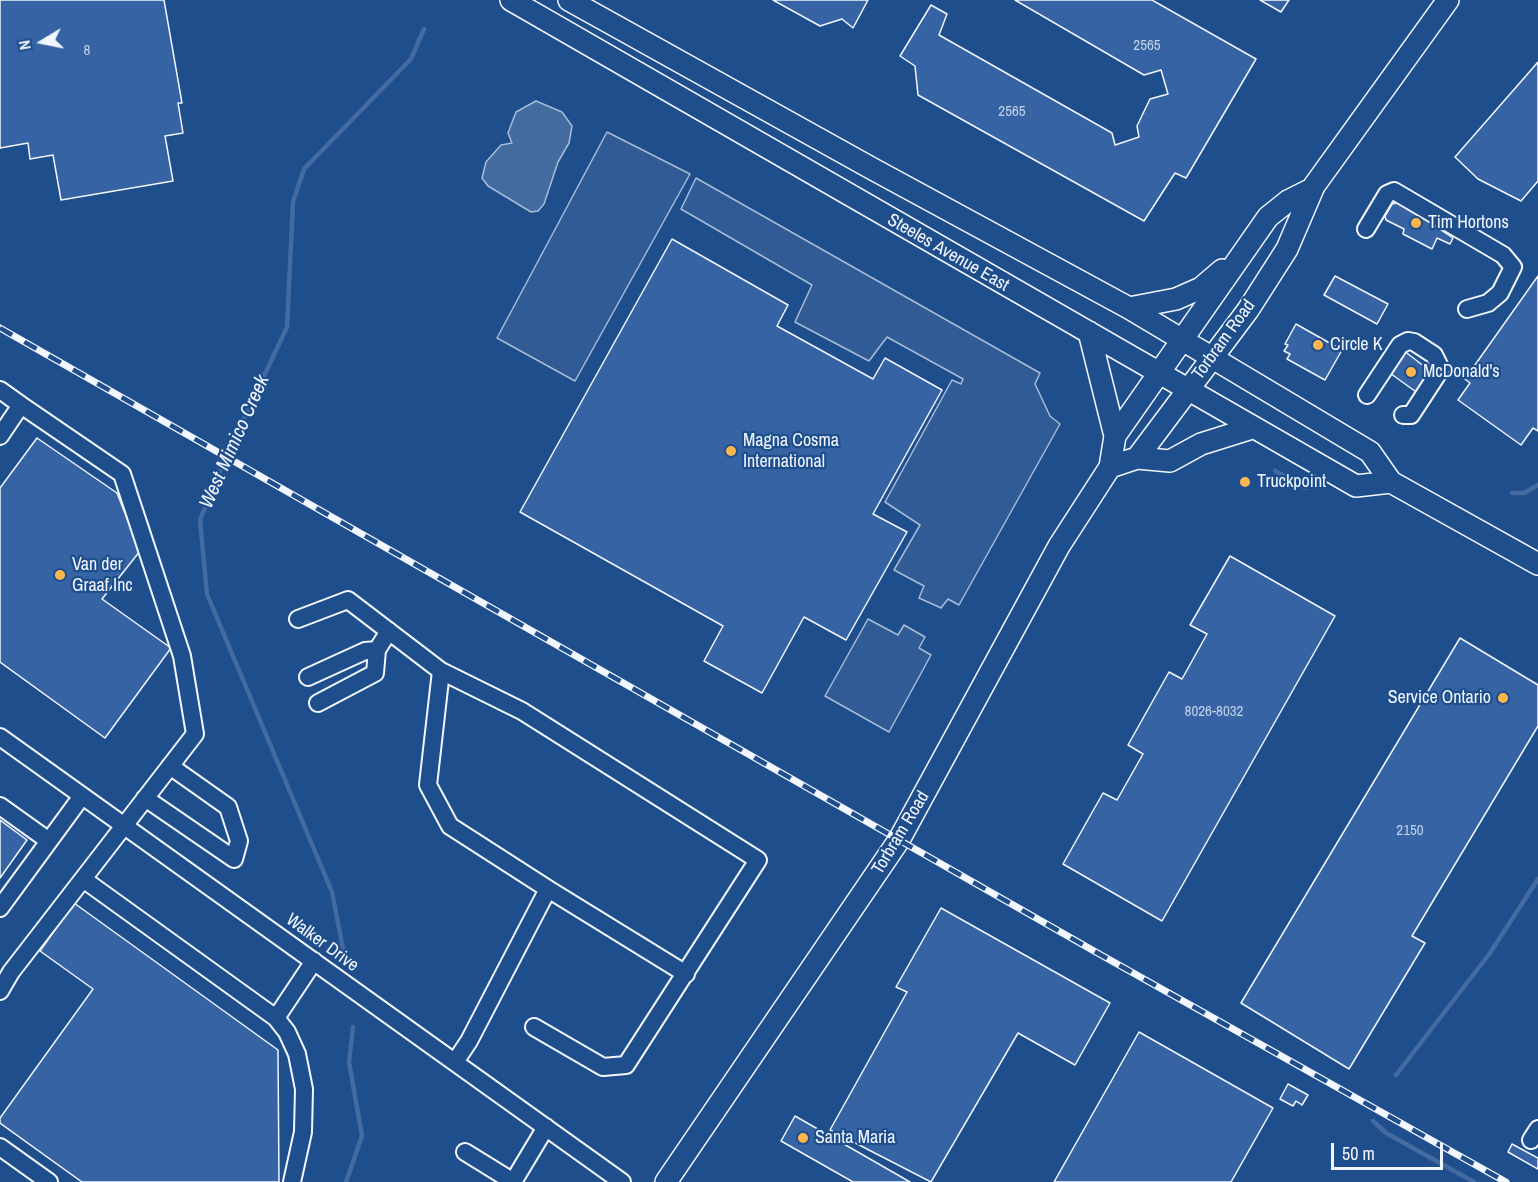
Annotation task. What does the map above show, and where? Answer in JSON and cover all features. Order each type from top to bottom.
[{"type":"main road","name":"Steeles Avenue East","points":[[511,0],[1356,486],[1391,482]]},
{"type":"main road","name":"Steeles Avenue East","points":[[568,0],[1129,308],[1370,452],[1391,482],[1538,564]]},
{"type":"main road","name":"Torbram Road","points":[[1137,458],[1248,310],[1287,249],[1312,189],[1448,0]]},
{"type":"main road","name":"Torbram Road","points":[[666,1182],[893,849],[1059,546],[1110,467],[1116,436],[1268,217],[1288,201],[1312,189]]},
{"type":"main road","points":[[1129,308],[1176,299],[1201,288],[1239,257]]},
{"type":"main road","points":[[1089,332],[1116,436]]},
{"type":"main road","points":[[1110,467],[1137,458],[1170,461],[1202,444],[1252,428]]},
{"type":"street","points":[[1366,229],[1387,194],[1394,190],[1503,255],[1512,267],[1500,293],[1488,303],[1467,309]]},
{"type":"street","points":[[1367,395],[1400,345],[1408,341],[1414,342],[1434,355],[1440,362],[1441,369],[1411,415],[1403,415]]},
{"type":"street","points":[[0,390],[122,474],[182,656],[195,734],[11,972],[0,992]]},
{"type":"street","points":[[0,436],[21,405]]},
{"type":"street","points":[[298,619],[348,600],[441,671],[522,711],[758,860],[626,1065],[603,1068],[534,1027]]},
{"type":"street","points":[[318,703],[375,673],[377,650],[389,631]]},
{"type":"street","points":[[308,677],[365,651],[377,650]]},
{"type":"street","points":[[441,671],[428,785],[450,826],[686,974]]},
{"type":"street","name":"Walker Drive","points":[[0,736],[622,1182]]},
{"type":"street","points":[[145,798],[234,859],[239,842],[228,807],[170,766]]},
{"type":"street","points":[[0,908],[82,796]]},
{"type":"street","points":[[0,806],[49,841]]},
{"type":"street","points":[[83,879],[276,1018],[287,1032],[297,1054],[304,1089],[303,1132],[292,1182]]},
{"type":"street","points":[[454,1062],[469,1041],[548,889]]},
{"type":"street","points":[[276,1018],[315,961]]},
{"type":"street","points":[[465,1152],[513,1181],[546,1127]]},
{"type":"street","points":[[0,1147],[49,1182]]},
{"type":"shaded area","points":[[536,101],[562,112],[572,126],[569,143],[558,162],[544,204],[538,211],[531,212],[488,186],[482,178],[486,162],[501,145],[512,143],[508,133],[516,112]]},
{"type":"shaded area","points":[[607,132],[690,174],[575,381],[497,338]]},
{"type":"shaded area","points":[[696,178],[1040,373],[1035,384],[1050,416],[1060,424],[959,605],[948,599],[941,608],[919,598],[924,586],[894,570],[920,525],[885,502],[952,380],[961,384],[963,379],[887,337],[869,361],[795,322],[812,285],[681,209]]},
{"type":"shaded area","points":[[868,619],[898,635],[904,625],[925,637],[919,648],[931,655],[889,732],[825,696]]},
{"type":"building","points":[[0,0],[164,0],[182,103],[178,103],[183,133],[165,136],[173,181],[61,200],[53,155],[30,159],[28,143],[0,148]]},
{"type":"building","points":[[773,0],[868,0],[853,28],[842,19],[820,26]]},
{"type":"building","points":[[1015,0],[1152,0],[1256,59],[1186,178],[1175,173],[1144,221],[918,95],[915,66],[900,56],[931,5],[947,14],[939,35],[1112,133],[1115,145],[1139,137],[1137,126],[1150,99],[1168,94],[1161,70],[1144,75]]},
{"type":"building","points":[[1260,0],[1289,0],[1281,12]]},
{"type":"building","points":[[1538,62],[1538,181],[1521,201],[1478,179],[1455,157]]},
{"type":"building","name":"Tim Hortons","points":[[1401,202],[1444,226],[1441,230],[1453,238],[1450,244],[1437,238],[1432,249],[1403,234],[1404,229],[1386,220],[1385,216],[1392,204]]},
{"type":"building","name":"Magna Cosma International","points":[[672,239],[788,305],[777,326],[873,379],[885,358],[942,390],[873,514],[907,532],[846,640],[804,617],[762,693],[704,661],[723,626],[520,512]]},
{"type":"building","points":[[1335,276],[1388,304],[1377,324],[1324,295]]},
{"type":"building","points":[[1538,276],[1538,431],[1533,428],[1521,445],[1458,400],[1470,383],[1465,379]]},
{"type":"building","points":[[1296,324],[1342,350],[1325,380],[1287,359],[1290,354],[1284,351],[1288,345],[1285,344]]},
{"type":"building","name":"McDonald's","points":[[1403,350],[1434,374],[1419,394],[1387,371]]},
{"type":"building","name":"Van der Graaf Inc","points":[[37,438],[117,493],[140,551],[102,599],[171,648],[105,738],[0,662],[0,488]]},
{"type":"building","points":[[1230,556],[1335,616],[1162,921],[1063,864],[1103,793],[1117,800],[1143,754],[1128,745],[1169,672],[1182,679],[1207,634],[1190,625]]},
{"type":"building","points":[[1460,638],[1538,685],[1538,726],[1412,936],[1425,943],[1349,1069],[1241,1003]]},
{"type":"building","points":[[0,820],[27,840],[0,878]]},
{"type":"building","points":[[74,903],[278,1050],[279,1182],[82,1182],[0,1123],[0,1118],[93,989],[40,951]]},
{"type":"building","points":[[941,908],[1110,1003],[1075,1065],[1018,1033],[931,1182],[830,1130],[907,992],[896,987]]},
{"type":"building","points":[[1139,1032],[1273,1108],[1231,1182],[1054,1182]]},
{"type":"building","points":[[1288,1084],[1308,1095],[1302,1105],[1296,1101],[1293,1106],[1280,1099]]},
{"type":"building","points":[[795,1116],[910,1182],[853,1182],[781,1141]]},
{"type":"building","points":[[1512,1144],[1538,1158],[1538,1169],[1508,1152]]},
{"type":"waterway","name":"West Mimico Creek","points":[[344,954],[332,892],[207,594],[200,520],[224,461],[287,327],[293,202],[304,169],[411,59],[424,29]]},
{"type":"waterway","points":[[1275,471],[1306,488]]},
{"type":"waterway","points":[[1512,493],[1524,493],[1538,485]]},
{"type":"waterway","points":[[1396,1075],[1490,953],[1538,879]]},
{"type":"waterway","name":"West Mimico Creek","points":[[346,1182],[362,1136],[349,1062],[353,1027]]},
{"type":"waterway","points":[[1373,1121],[1386,1133],[1474,1182]]},
{"type":"railway","points":[[0,328],[1094,951],[1506,1182]]},
{"type":"place","name":"Tim Hortons","points":[[1416,223]]},
{"type":"place","name":"Circle K","points":[[1318,345]]},
{"type":"place","name":"McDonald's","points":[[1411,372]]},
{"type":"place","name":"Magna Cosma International","points":[[731,451]]},
{"type":"place","name":"Truckpoint","points":[[1245,482]]},
{"type":"place","name":"Van der Graaf Inc","points":[[60,575]]},
{"type":"place","name":"Service Ontario","points":[[1503,698]]},
{"type":"place","name":"Santa Maria","points":[[803,1138]]}]
